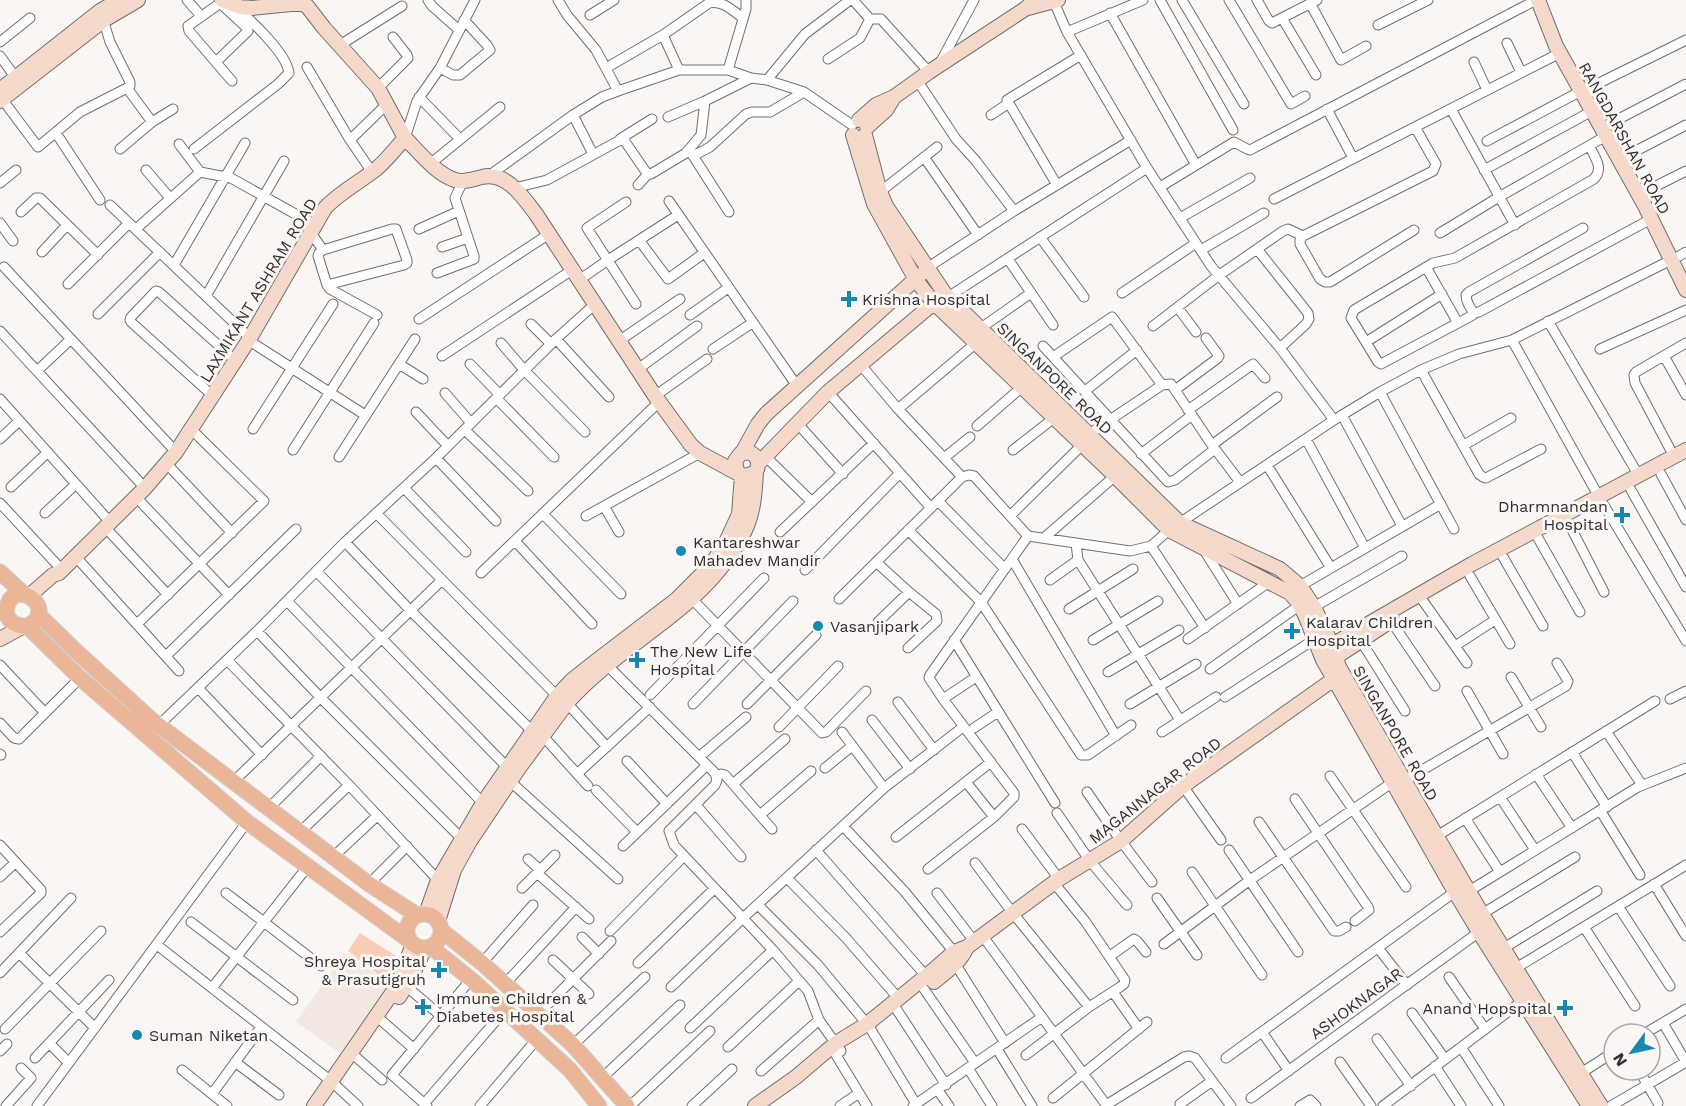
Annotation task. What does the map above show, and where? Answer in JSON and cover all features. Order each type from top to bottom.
[{"type":"main road","points":[[0,572],[32,602],[77,652],[159,725],[369,884],[431,920],[539,1013],[573,1045],[629,1106]]},
{"type":"main road","points":[[4,597],[32,602],[32,624],[25,626],[4,623],[7,612],[4,597]]},
{"type":"main road","points":[[25,626],[80,678],[248,822],[472,980],[570,1070],[599,1106]]},
{"type":"main road","points":[[411,920],[431,920],[440,937],[437,943],[420,945],[407,934],[407,926],[411,920]]},
{"type":"street","points":[[102,16],[110,42],[130,86],[83,110],[38,147],[1,97],[119,0]]},
{"type":"street","points":[[102,16],[138,0]]},
{"type":"street","points":[[187,0],[201,16]]},
{"type":"street","points":[[428,0],[459,30]]},
{"type":"street","points":[[405,138],[419,97],[440,68],[475,0]]},
{"type":"street","points":[[558,0],[567,15],[596,50],[618,91]]},
{"type":"street","points":[[590,15],[614,0]]},
{"type":"street","points":[[728,70],[746,0]]},
{"type":"street","points":[[767,80],[805,34],[851,0],[870,19],[881,19],[928,73],[956,139],[1014,211]]},
{"type":"street","points":[[928,73],[974,0]]},
{"type":"street","points":[[1067,32],[1143,0]]},
{"type":"street","points":[[1160,0],[1233,130]]},
{"type":"street","points":[[1182,0],[1244,104]]},
{"type":"street","points":[[1258,0],[1271,23],[1313,2],[1341,60],[1366,46]]},
{"type":"street","points":[[1378,25],[1428,0]]},
{"type":"street","points":[[1160,187],[1234,142],[1250,150],[1537,0]]},
{"type":"street","name":"RANGDARSHAN ROAD","points":[[1537,0],[1560,53],[1585,89],[1592,111],[1607,130],[1651,219],[1679,256],[1686,290]]},
{"type":"street","points":[[227,2],[252,8],[291,4],[307,6],[378,88],[405,138],[430,164],[449,177],[463,182],[490,175],[573,115],[602,98],[679,70],[728,70],[751,78],[767,80],[804,92],[859,128],[886,110],[894,97],[1030,4],[1055,1],[1067,32],[1147,168],[1198,247],[1218,276],[1338,418],[1402,526]]},
{"type":"street","points":[[1232,1],[1291,104],[1305,96]]},
{"type":"street","points":[[194,149],[289,73],[286,62],[258,27],[227,2]]},
{"type":"street","points":[[606,68],[663,35],[704,3],[720,2],[743,18]]},
{"type":"street","points":[[216,62],[248,31],[219,4],[188,28],[216,62],[232,81]]},
{"type":"street","points":[[340,45],[402,6]]},
{"type":"street","points":[[1110,13],[1196,165]]},
{"type":"street","points":[[0,42],[30,18]]},
{"type":"street","points":[[1282,18],[1316,75]]},
{"type":"street","points":[[828,59],[860,38],[870,19]]},
{"type":"street","points":[[440,68],[453,75],[460,75],[490,50],[464,20]]},
{"type":"street","points":[[663,35],[679,70]]},
{"type":"street","points":[[378,88],[408,58],[393,37]]},
{"type":"street","points":[[1487,141],[1585,89],[1686,40]]},
{"type":"street","points":[[1508,43],[1521,72]]},
{"type":"street","points":[[1274,199],[1560,53]]},
{"type":"street","points":[[1057,185],[1007,100],[1081,55]]},
{"type":"street","points":[[0,56],[19,81]]},
{"type":"street","points":[[1474,62],[1487,90]]},
{"type":"street","points":[[307,67],[350,140],[372,172]]},
{"type":"street","points":[[669,117],[751,78]]},
{"type":"street","points":[[1440,233],[1499,197],[1590,147],[1607,130],[1686,84]]},
{"type":"street","points":[[127,88],[152,122]]},
{"type":"street","points":[[638,185],[648,174],[691,153],[710,147],[746,114],[770,112],[804,92]]},
{"type":"street","points":[[419,97],[459,138]]},
{"type":"street","points":[[691,153],[702,133],[705,101]]},
{"type":"street","points":[[991,115],[1009,103]]},
{"type":"street","points":[[350,140],[387,104]]},
{"type":"street","points":[[430,164],[459,138],[500,107]]},
{"type":"street","points":[[120,149],[152,122],[173,109]]},
{"type":"street","points":[[1451,109],[1515,225]]},
{"type":"street","points":[[1327,110],[1353,158]]},
{"type":"street","points":[[1484,170],[1592,111]]},
{"type":"street","points":[[573,115],[593,154]]},
{"type":"street","points":[[514,188],[547,180],[652,119]]},
{"type":"street","points":[[1626,156],[1686,125]]},
{"type":"street","points":[[1414,231],[1330,282],[1320,279],[1300,244],[1302,236],[1433,171],[1436,164],[1415,127]]},
{"type":"street","name":"SINGANPORE ROAD","points":[[859,128],[886,206],[927,268],[942,297],[976,343],[1054,418],[1085,439],[1114,476],[1174,527],[1202,547],[1290,592],[1300,605],[1334,679],[1463,889],[1482,914],[1516,968],[1527,998],[1589,1106]]},
{"type":"street","name":"SINGANPORE ROAD","points":[[859,128],[874,204],[916,280],[981,328],[1085,439],[1174,527],[1280,569],[1300,586],[1314,607],[1339,667],[1397,783],[1437,836],[1463,889],[1479,932],[1581,1073],[1601,1106]]},
{"type":"street","points":[[56,133],[100,200]]},
{"type":"street","name":"LAXMIKANT ASHRAM ROAD","points":[[32,602],[53,575],[60,572],[76,557],[167,464],[192,430],[249,339],[325,208],[386,160],[405,138]]},
{"type":"street","points":[[620,139],[624,140],[648,174]]},
{"type":"street","points":[[431,920],[438,880],[507,767],[562,700],[575,693],[603,662],[677,599],[711,565],[727,540],[739,514],[748,464],[762,419],[927,268],[1014,211],[1131,140]]},
{"type":"street","points":[[174,265],[245,143]]},
{"type":"street","points":[[179,144],[200,172],[226,176],[264,195],[313,229],[323,250]]},
{"type":"street","points":[[880,192],[937,147]]},
{"type":"street","points":[[1473,315],[1381,364],[1351,318],[1354,310],[1426,267],[1455,258],[1594,178],[1599,174],[1600,167],[1590,147]]},
{"type":"street","points":[[691,153],[729,212]]},
{"type":"street","points":[[924,157],[978,235]]},
{"type":"street","points":[[206,296],[284,161]]},
{"type":"street","points":[[0,168],[3,180],[16,170]]},
{"type":"street","points":[[748,464],[798,424],[828,392],[860,364],[942,297],[1008,258],[1147,168]]},
{"type":"street","points":[[146,170],[170,198]]},
{"type":"street","points":[[1646,191],[1686,171]]},
{"type":"street","points":[[68,284],[132,226],[200,172]]},
{"type":"street","points":[[490,175],[500,178],[525,200],[657,399],[691,445],[705,455],[748,464],[812,502]]},
{"type":"street","points":[[1180,218],[1250,178]]},
{"type":"street","points":[[437,273],[474,260],[454,198],[463,182]]},
{"type":"street","points":[[21,212],[38,198],[98,255]]},
{"type":"street","points":[[669,201],[797,386]]},
{"type":"street","points":[[626,202],[587,228],[636,304]]},
{"type":"street","points":[[110,205],[249,339],[365,415]]},
{"type":"street","points":[[419,229],[459,211]]},
{"type":"street","points":[[1122,293],[1198,247],[1264,213]]},
{"type":"street","points":[[442,356],[576,275],[608,260],[678,215]]},
{"type":"street","points":[[1582,228],[1469,292],[1466,299],[1473,311],[1479,312],[1651,219]]},
{"type":"street","points":[[0,223],[13,241]]},
{"type":"street","points":[[42,252],[67,225]]},
{"type":"street","points":[[292,450],[376,319],[327,285],[319,253],[392,229],[397,232],[407,263],[327,285]]},
{"type":"street","points":[[1153,326],[1218,276],[1288,229],[1302,236]]},
{"type":"street","points":[[419,319],[549,234]]},
{"type":"street","points":[[1040,237],[1084,297]]},
{"type":"street","points":[[442,247],[468,238]]},
{"type":"street","points":[[639,240],[668,279],[704,253]]},
{"type":"street","points":[[1257,249],[1308,313],[1309,319],[1306,324],[1280,348]]},
{"type":"street","points":[[98,314],[160,252]]},
{"type":"street","points":[[839,599],[962,477],[969,475],[974,476],[1028,536],[1130,551],[1151,546],[1174,527],[1240,482],[1380,392],[1421,370],[1459,354],[1512,340],[1679,256]]},
{"type":"street","points":[[1008,258],[1053,325]]},
{"type":"street","points":[[4,267],[176,452]]},
{"type":"street","points":[[1426,267],[1458,323]]},
{"type":"street","points":[[690,315],[728,288]]},
{"type":"street","points":[[213,396],[131,322],[131,317],[153,293],[159,292],[236,360]]},
{"type":"street","points":[[981,328],[1031,293]]},
{"type":"street","points":[[1366,342],[1442,294]]},
{"type":"street","points":[[619,341],[680,299]]},
{"type":"street","points":[[253,429],[333,304]]},
{"type":"street","points":[[159,725],[345,542],[436,458],[553,342],[595,304]]},
{"type":"street","points":[[1178,308],[1196,332]]},
{"type":"street","points":[[1600,349],[1686,310]]},
{"type":"street","points":[[1053,357],[1112,317],[1162,385]]},
{"type":"street","points":[[1548,321],[1639,476]]},
{"type":"street","points":[[713,349],[752,323]]},
{"type":"street","points":[[531,324],[553,342],[609,397]]},
{"type":"street","points":[[638,369],[697,326]]},
{"type":"street","points":[[0,331],[141,492],[200,564],[229,594]]},
{"type":"street","points":[[1175,390],[1218,358],[1206,338]]},
{"type":"street","points":[[37,371],[71,339]]},
{"type":"street","points":[[339,457],[414,339]]},
{"type":"street","points":[[1512,340],[1601,500],[1686,641]]},
{"type":"street","points":[[501,343],[585,432]]},
{"type":"street","points":[[898,409],[976,343]]},
{"type":"street","points":[[1670,449],[1634,379],[1636,372],[1686,344]]},
{"type":"street","points":[[1043,346],[1165,480],[1171,482],[1277,397]]},
{"type":"street","points":[[1084,391],[1137,351]]},
{"type":"street","points":[[1664,356],[1686,395]]},
{"type":"street","points":[[482,573],[657,399],[708,359]]},
{"type":"street","points":[[399,364],[423,380]]},
{"type":"street","points":[[470,364],[554,457]]},
{"type":"street","points":[[860,364],[898,409],[962,477]]},
{"type":"street","points":[[1141,454],[1190,412],[1253,364],[1265,378]]},
{"type":"street","points":[[1421,370],[1479,474],[1483,477],[1486,478],[1541,449]]},
{"type":"street","points":[[1010,516],[1085,439],[1110,419],[1162,385],[1170,383],[1240,482]]},
{"type":"street","points":[[977,426],[1022,387]]},
{"type":"street","points":[[828,392],[900,473],[1005,569]]},
{"type":"street","points":[[1380,392],[1454,529]]},
{"type":"street","points":[[445,393],[468,426],[528,491]]},
{"type":"street","points":[[0,399],[76,484],[168,594]]},
{"type":"street","points":[[416,412],[448,446]]},
{"type":"street","points":[[1013,450],[1054,418]]},
{"type":"street","points":[[1464,446],[1511,418]]},
{"type":"street","points":[[0,439],[20,421]]},
{"type":"street","points":[[798,424],[843,474]]},
{"type":"street","points":[[137,624],[264,501],[192,430]]},
{"type":"street","points":[[944,458],[970,437]]},
{"type":"street","points":[[1306,439],[1365,548]]},
{"type":"street","points":[[780,532],[874,443]]},
{"type":"street","points":[[1334,651],[1361,641],[1423,601],[1568,522],[1639,476],[1686,450]]},
{"type":"street","points":[[11,487],[48,452]]},
{"type":"street","points":[[586,516],[705,455]]},
{"type":"street","points":[[436,458],[496,521]]},
{"type":"street","points":[[1334,651],[1472,564],[1601,500],[1632,490],[1686,459]]},
{"type":"street","points":[[167,464],[232,533]]},
{"type":"street","points":[[603,662],[692,599],[717,574],[743,535],[749,520],[754,501],[748,464]]},
{"type":"street","points":[[1267,465],[1331,568]]},
{"type":"street","points":[[805,570],[900,473]]},
{"type":"street","points":[[1661,474],[1686,520]]},
{"type":"street","points":[[1044,538],[1114,476]]},
{"type":"street","points":[[45,513],[76,484]]},
{"type":"street","points":[[404,488],[466,552]]},
{"type":"street","points":[[1632,490],[1686,587]]},
{"type":"street","points":[[0,503],[60,572]]},
{"type":"street","points":[[1300,586],[1441,504]]},
{"type":"street","points":[[604,506],[619,532]]},
{"type":"street","points":[[376,513],[607,747]]},
{"type":"street","points":[[543,514],[621,594]]},
{"type":"street","points":[[1568,522],[1604,592]]},
{"type":"street","points":[[166,656],[296,528]]},
{"type":"street","points":[[908,530],[981,602],[1081,755],[1088,755],[1131,725]]},
{"type":"street","points":[[928,870],[1014,797],[1014,793],[942,699],[930,680],[930,675],[1028,536]]},
{"type":"street","points":[[1538,538],[1580,612]]},
{"type":"street","points":[[515,541],[592,624]]},
{"type":"street","points":[[345,542],[411,611],[637,832]]},
{"type":"street","points":[[1076,543],[1078,560],[1180,720]]},
{"type":"street","points":[[1151,546],[1204,628]]},
{"type":"street","points":[[1202,547],[1238,604]]},
{"type":"street","points":[[1314,607],[1402,556]]},
{"type":"street","points":[[76,557],[179,671]]},
{"type":"street","points":[[1503,557],[1543,626]]},
{"type":"street","points":[[1012,559],[1116,736]]},
{"type":"street","points":[[1050,580],[1078,560]]},
{"type":"street","points":[[876,562],[938,618],[908,648]]},
{"type":"street","points":[[1069,609],[1134,569]]},
{"type":"street","points":[[316,571],[507,767]]},
{"type":"street","points":[[1470,576],[1509,644]]},
{"type":"street","points":[[650,695],[764,578]]},
{"type":"street","points":[[234,782],[442,580]]},
{"type":"street","points":[[1188,639],[1269,582]]},
{"type":"street","points":[[878,622],[909,592]]},
{"type":"street","points":[[692,599],[822,733],[826,732],[867,691]]},
{"type":"street","points":[[693,704],[793,600]]},
{"type":"street","points":[[287,601],[483,803]]},
{"type":"street","points":[[1093,640],[1158,601]]},
{"type":"street","points":[[1423,601],[1467,663]]},
{"type":"street","points":[[1210,669],[1300,605]]},
{"type":"street","points":[[1455,646],[1495,620]]},
{"type":"street","points":[[1391,621],[1435,686]]},
{"type":"street","points":[[0,639],[25,626]]},
{"type":"street","points":[[1108,672],[1179,630]]},
{"type":"street","points":[[257,631],[462,839]]},
{"type":"street","points":[[747,704],[816,635]]},
{"type":"street","points":[[1162,732],[1315,639]]},
{"type":"street","points":[[954,640],[1090,861],[1127,905]]},
{"type":"street","points":[[1361,641],[1405,711]]},
{"type":"street","points":[[227,660],[438,880]]},
{"type":"street","points":[[603,662],[715,773],[715,785],[669,831],[674,845],[773,950],[808,991],[819,1020],[867,1106]]},
{"type":"street","points":[[1164,944],[1250,880],[1353,810],[1568,684],[1557,663]]},
{"type":"street","points":[[1130,704],[1196,664]]},
{"type":"street","points":[[0,666],[45,712]]},
{"type":"street","points":[[779,727],[838,666]]},
{"type":"street","points":[[942,699],[976,677]]},
{"type":"street","points":[[1511,677],[1541,727]]},
{"type":"street","points":[[0,723],[17,740],[80,678]]},
{"type":"street","name":"MAGANNAGAR ROAD","points":[[761,1105],[898,1004],[1012,912],[1056,881],[1121,841],[1183,786],[1334,679]]},
{"type":"street","points":[[198,688],[262,754]]},
{"type":"street","points":[[1467,691],[1503,754]]},
{"type":"street","points":[[1670,699],[1686,691]]},
{"type":"street","points":[[1437,836],[1655,701]]},
{"type":"street","points":[[898,702],[934,750]]},
{"type":"street","points":[[578,774],[650,707]]},
{"type":"street","points":[[974,728],[998,712]]},
{"type":"street","points":[[699,757],[746,717]]},
{"type":"street","points":[[872,720],[910,769]]},
{"type":"street","points":[[671,987],[742,918],[884,788],[963,727]]},
{"type":"street","points":[[1606,731],[1642,785]]},
{"type":"street","points":[[842,732],[884,788]]},
{"type":"street","points":[[431,920],[470,841],[511,782],[537,733]]},
{"type":"street","points":[[733,784],[786,739]]},
{"type":"street","points":[[825,768],[852,746]]},
{"type":"street","points":[[1572,752],[1640,875]]},
{"type":"street","points":[[268,809],[321,756]]},
{"type":"street","points":[[627,761],[667,804]]},
{"type":"street","points":[[896,837],[991,762]]},
{"type":"street","points":[[623,846],[707,765]]},
{"type":"street","points":[[1226,1058],[1463,889],[1500,872],[1642,785],[1686,768]]},
{"type":"street","points":[[760,815],[811,771]]},
{"type":"street","points":[[716,777],[723,774],[772,829]]},
{"type":"street","points":[[1536,774],[1572,828]]},
{"type":"street","points":[[1330,776],[1406,887]]},
{"type":"street","points":[[511,782],[618,879]]},
{"type":"street","points":[[966,782],[993,817]]},
{"type":"street","points":[[300,832],[349,785]]},
{"type":"street","points":[[1183,786],[1221,840]]},
{"type":"street","points":[[1088,792],[1152,882]]},
{"type":"street","points":[[1500,797],[1535,850]]},
{"type":"street","points":[[1295,799],[1368,907],[1367,913],[1355,921]]},
{"type":"street","points":[[696,805],[741,857]]},
{"type":"street","points":[[333,856],[377,816]]},
{"type":"street","points":[[1465,818],[1500,872]]},
{"type":"street","points":[[37,1106],[248,822]]},
{"type":"street","points":[[1259,822],[1334,931],[1346,927]]},
{"type":"street","points":[[843,826],[905,892],[1042,1017],[1106,1106],[1189,1056],[1195,1058],[1231,1106]]},
{"type":"street","points":[[1023,828],[1056,881],[1125,980],[1124,984],[1089,1007],[1026,1055]]},
{"type":"street","points":[[0,845],[41,890],[41,893],[0,932]]},
{"type":"street","points":[[369,884],[407,846]]},
{"type":"street","points":[[816,850],[925,983],[992,1106]]},
{"type":"street","points":[[1229,850],[1298,952]]},
{"type":"street","points":[[522,888],[555,855]]},
{"type":"street","points":[[539,1013],[599,954],[611,936],[684,856]]},
{"type":"street","points":[[1482,914],[1575,857]]},
{"type":"street","points":[[528,859],[589,920]]},
{"type":"street","points":[[0,877],[16,862]]},
{"type":"street","points":[[975,863],[1089,1007]]},
{"type":"street","points":[[1516,968],[1686,865]]},
{"type":"street","points":[[212,988],[308,866]]},
{"type":"street","points":[[1192,872],[1262,975]]},
{"type":"street","points":[[787,878],[846,938],[898,1004],[942,1087],[949,1106]]},
{"type":"street","points":[[1654,884],[1686,936]]},
{"type":"street","points":[[638,963],[714,889]]},
{"type":"street","points":[[1504,948],[1597,891]]},
{"type":"street","points":[[226,893],[321,966]]},
{"type":"street","points":[[937,893],[966,948],[1005,1043]]},
{"type":"street","points":[[0,973],[71,898]]},
{"type":"street","points":[[1157,898],[1197,955]]},
{"type":"street","points":[[505,1010],[426,1105],[392,1076],[533,905]]},
{"type":"street","points":[[758,905],[818,964],[868,1026],[914,1105],[1042,1017]]},
{"type":"street","points":[[1618,906],[1670,986]]},
{"type":"street","points":[[505,984],[576,907]]},
{"type":"street","points":[[191,922],[293,1000]]},
{"type":"street","points":[[1584,927],[1635,1006]]},
{"type":"street","points":[[5,1029],[100,931]]},
{"type":"street","name":"ASHOKNAGAR","points":[[1251,1098],[1479,932]]},
{"type":"street","points":[[582,937],[599,954]]},
{"type":"street","points":[[1110,956],[1134,939],[1146,952]]},
{"type":"street","points":[[156,945],[333,1083],[358,1106]]},
{"type":"street","points":[[314,1106],[356,1057],[406,986],[420,945]]},
{"type":"street","points":[[323,1106],[333,1083],[397,986],[420,945]]},
{"type":"street","points":[[1378,948],[1407,985]]},
{"type":"street","points":[[690,1028],[773,950]]},
{"type":"street","points":[[20,953],[95,1028]]},
{"type":"street","points":[[553,960],[589,994]]},
{"type":"street","points":[[573,1045],[645,977]]},
{"type":"street","points":[[1449,977],[1485,1029]]},
{"type":"street","points":[[35,1058],[109,980]]},
{"type":"street","points":[[728,1047],[799,981]]},
{"type":"street","points":[[406,986],[441,1016]]},
{"type":"street","points":[[1113,992],[1139,1029]]},
{"type":"street","points":[[1383,1106],[1396,1102],[1435,1066],[1527,998]]},
{"type":"street","points":[[602,1078],[680,1005]]},
{"type":"street","points":[[1611,1106],[1686,1062],[1663,1023],[1686,1009]]},
{"type":"street","points":[[1412,1013],[1445,1059]]},
{"type":"street","points":[[761,1071],[819,1020]]},
{"type":"street","points":[[382,1021],[414,1049]]},
{"type":"street","points":[[1053,1098],[1147,1022]]},
{"type":"street","points":[[212,1094],[261,1026]]},
{"type":"street","points":[[629,1106],[710,1031]]},
{"type":"street","points":[[1262,1032],[1289,1071]]},
{"type":"street","points":[[480,1106],[537,1039]]},
{"type":"street","points":[[1377,1039],[1411,1086]]},
{"type":"street","points":[[49,1043],[69,1063]]},
{"type":"street","points":[[1461,1047],[1499,1106]]},
{"type":"street","points":[[997,1049],[1032,1106]]},
{"type":"street","points":[[356,1057],[382,1080]]},
{"type":"street","points":[[1581,1073],[1602,1060]]},
{"type":"street","points":[[235,1062],[279,1095]]},
{"type":"street","points":[[1340,1062],[1371,1106]]},
{"type":"street","points":[[1435,1066],[1461,1106]]},
{"type":"street","points":[[6,1106],[31,1078],[21,1068]]},
{"type":"street","points":[[692,1106],[732,1069]]},
{"type":"street","points":[[182,1070],[227,1106]]},
{"type":"street","points":[[1180,1104],[1212,1081]]},
{"type":"street","points":[[1647,1084],[1658,1103]]},
{"type":"street","points":[[840,1106],[859,1093]]},
{"type":"street","points":[[1300,1106],[1310,1100],[1316,1106]]},
{"type":"shaded area","points":[[360,933],[404,961],[392,985],[348,951]]},
{"type":"shaded area","points":[[344,953],[390,983],[340,1053],[296,1022]]},
{"type":"place","name":"Krishna Hospital","points":[[849,299]]},
{"type":"place","name":"Dharmnandan Hospital","points":[[1622,515]]},
{"type":"place","name":"Kantareshwar Mahadev Mandir","points":[[681,551]]},
{"type":"place","name":"Vasanjipark","points":[[818,626]]},
{"type":"place","name":"Kalarav Children Hospital","points":[[1292,631]]},
{"type":"place","name":"The New Life Hospital","points":[[637,660]]},
{"type":"place","name":"Shreya Hospital & Prasutigruh","points":[[439,970]]},
{"type":"place","name":"Immune Children & Diabetes Hospital","points":[[423,1007]]},
{"type":"place","name":"Anand Hopspital","points":[[1565,1008]]},
{"type":"place","name":"Suman Niketan","points":[[137,1035]]}]
